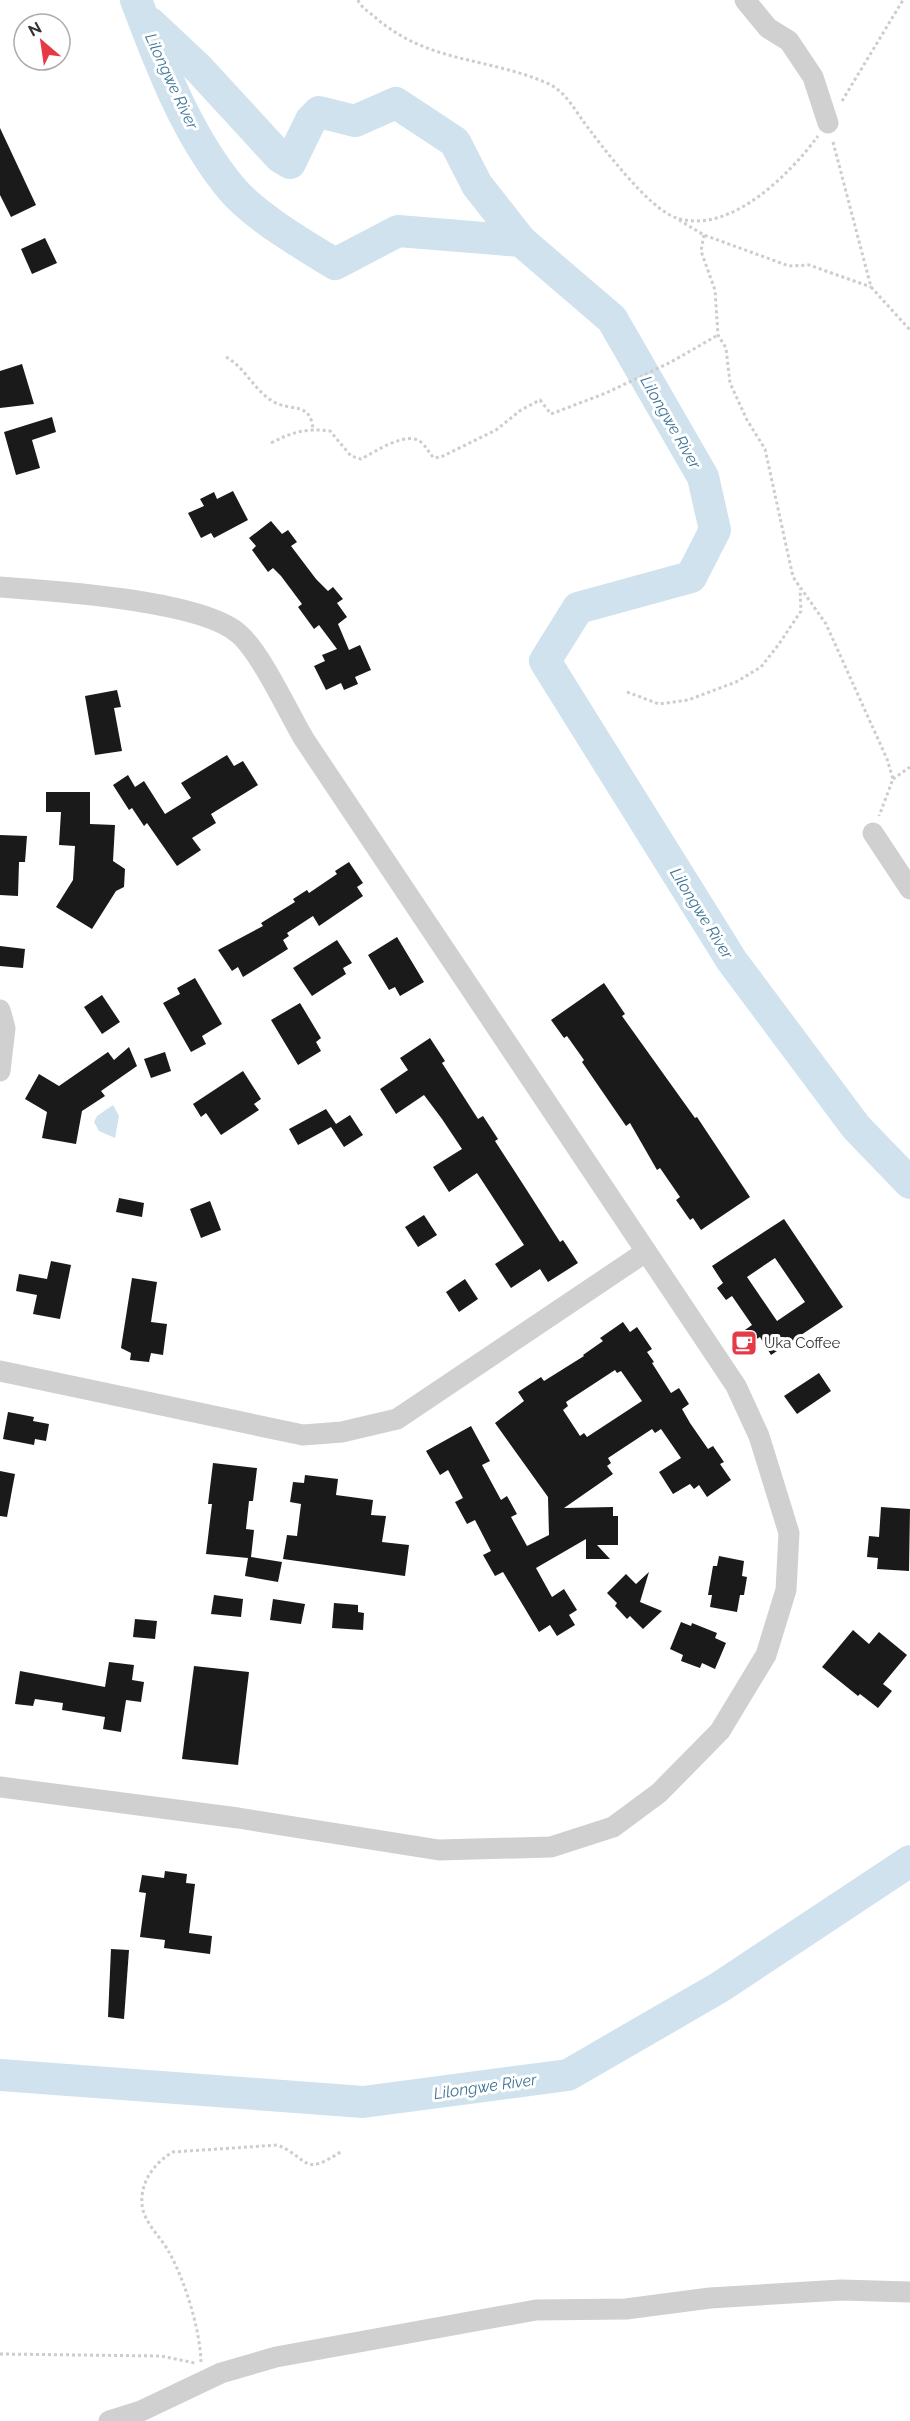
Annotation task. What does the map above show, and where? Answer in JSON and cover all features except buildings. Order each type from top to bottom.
[{"type":"street","points":[[745,0],[768,28],[789,41],[813,77],[828,123]]},
{"type":"street","points":[[0,587],[94,595],[204,615],[240,634],[251,647],[311,748],[644,1253],[735,1386],[759,1436],[789,1533],[786,1590],[766,1655],[720,1731],[659,1793],[613,1827],[551,1847],[439,1850],[259,1821],[0,1787]]},
{"type":"street","points":[[873,832],[910,889]]},
{"type":"street","points":[[0,1010],[6,1028],[0,1071]]},
{"type":"street","points":[[0,1371],[303,1435],[342,1432],[397,1419],[644,1253]]},
{"type":"street","points":[[110,2421],[141,2411],[221,2373],[276,2357],[536,2310],[564,2308],[626,2310],[710,2298],[841,2290],[910,2292]]},
{"type":"path","points":[[358,0],[388,28],[418,46],[486,63],[552,85],[568,100],[646,198],[704,235],[789,266],[809,265],[871,287]]},
{"type":"path","points":[[675,218],[705,221],[736,210],[769,190],[798,164],[828,123],[903,0]]},
{"type":"path","points":[[828,123],[871,287],[910,330]]},
{"type":"path","points":[[704,235],[701,251],[715,290],[718,335],[726,348],[730,383],[747,420],[765,449],[793,577],[826,624],[887,759],[893,779]]},
{"type":"path","points":[[271,443],[290,433],[313,429],[330,431],[351,456],[361,459],[403,439],[422,442],[434,458],[441,457],[496,430],[520,410],[540,400],[551,414],[606,393],[671,362],[718,335]]},
{"type":"path","points":[[226,357],[240,365],[256,388],[276,403],[307,411],[312,419],[313,429]]},
{"type":"path","points":[[627,692],[660,704],[688,700],[744,677],[761,667],[801,611],[800,588]]},
{"type":"path","points":[[873,832],[893,779],[910,767]]},
{"type":"path","points":[[0,2354],[161,2356],[201,2364],[200,2339],[176,2268],[141,2206],[146,2179],[161,2158],[173,2152],[278,2145],[288,2150],[303,2164],[312,2165],[326,2162],[342,2151]]},
{"type":"water","points":[[113,1105],[119,1116],[115,1138],[99,1131],[94,1122],[97,1116]]},
{"type":"waterway","name":"Lilongwe River","points":[[136,0],[165,74],[201,145],[215,167],[241,199],[280,229],[335,264],[398,231],[521,241],[612,319],[703,477],[715,530],[691,577],[578,608],[545,661],[732,961],[856,1127],[910,1183]]},
{"type":"waterway","points":[[150,23],[199,69],[280,157],[290,163],[311,120],[319,112],[355,121],[396,103],[455,142],[477,185],[521,241]]},
{"type":"waterway","name":"Lilongwe River","points":[[0,2075],[363,2102],[568,2075],[720,1987],[910,1861]]},
{"type":"place","name":"Uka Coffee","points":[[744,1343]]}]
